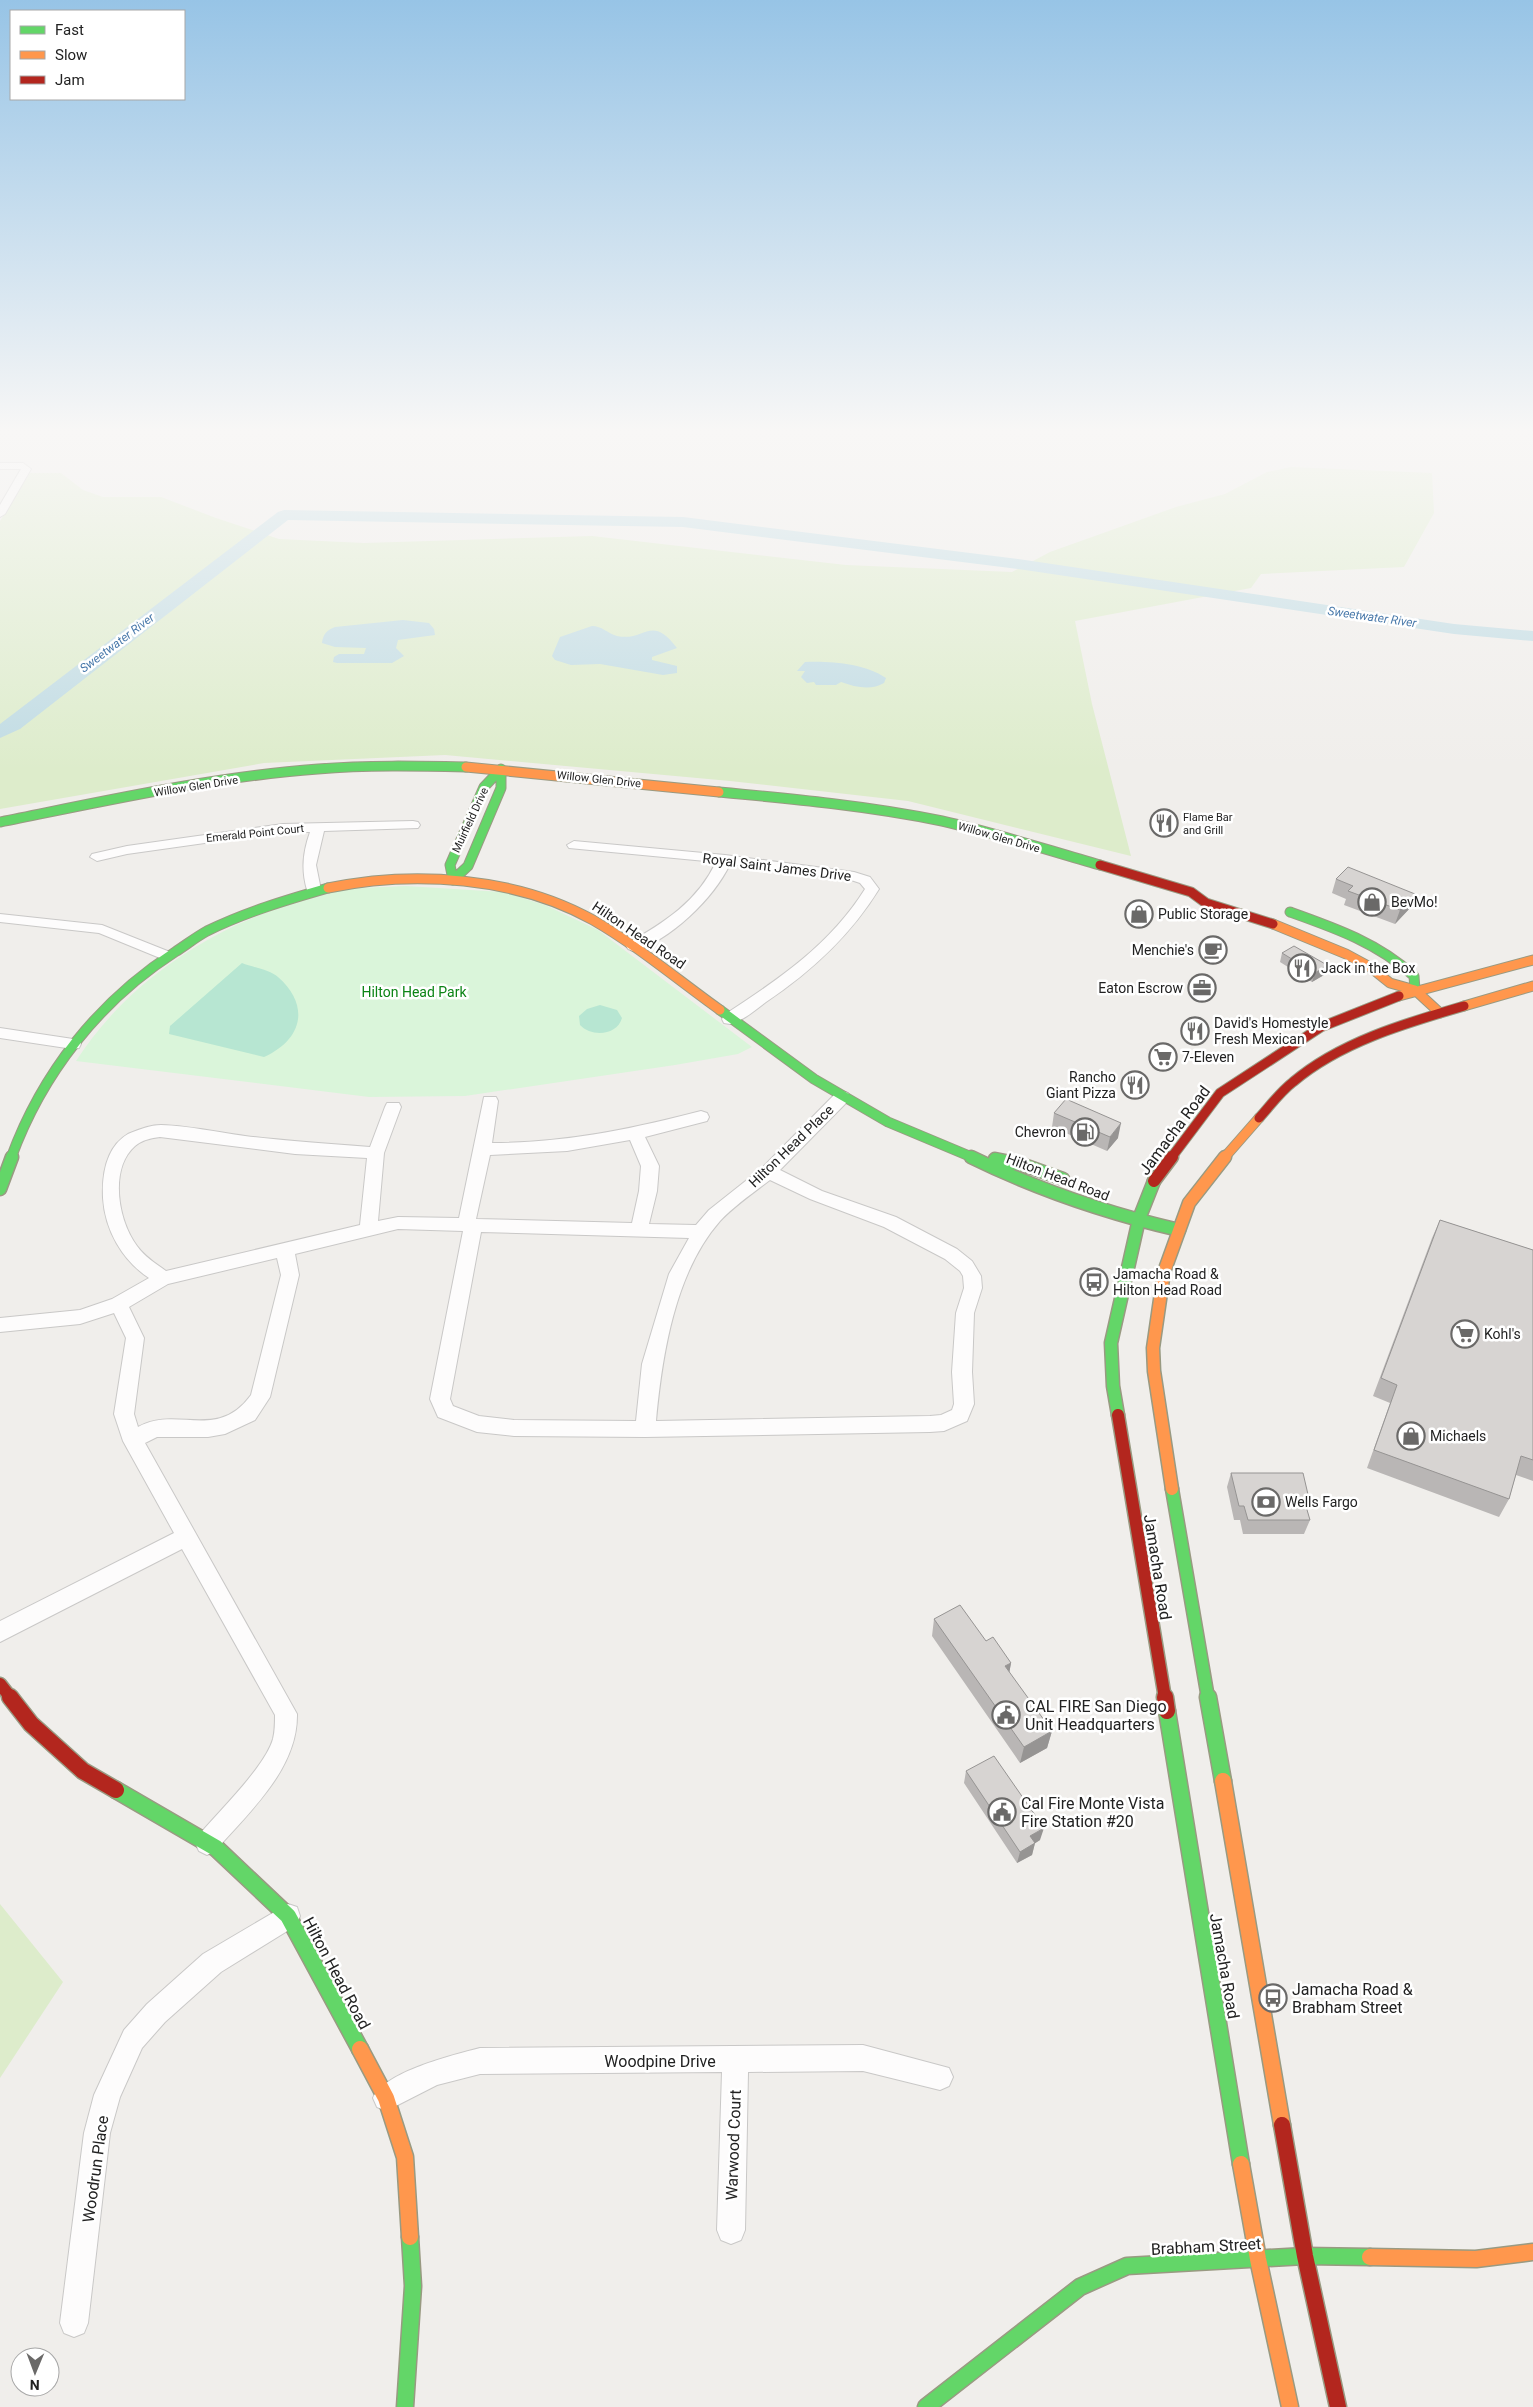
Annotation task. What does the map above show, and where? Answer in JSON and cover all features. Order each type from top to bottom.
[{"type":"main road","name":"Willow Glen Drive","points":[[0,822],[160,791],[296,772],[390,766],[501,769],[812,801],[927,818],[982,831],[1191,892],[1206,903],[1313,938],[1370,966],[1390,983],[1415,990],[1440,1013]]},
{"type":"main road","name":"Muirfield Drive","points":[[453,880],[450,865],[484,787],[501,769]]},
{"type":"main road","name":"Muirfield Drive","points":[[453,880],[468,866],[501,788],[501,769]]},
{"type":"main road","name":"Hilton Head Road","points":[[0,1189],[9,1156],[36,1098],[73,1044],[122,991],[165,955],[229,919],[273,902],[314,890],[383,880],[453,880],[496,885],[551,900],[588,917],[633,946],[730,1019],[842,1097],[888,1122],[968,1155],[1020,1181],[1119,1216],[1139,1219],[1179,1230]]},
{"type":"main road","name":"Willow Glen Drive","points":[[1191,892],[1207,890]]},
{"type":"main road","name":"Willow Glen Drive","points":[[1274,907],[1325,925],[1394,959],[1415,977],[1415,990]]},
{"type":"main road","name":"Jamacha Road","points":[[1290,2407],[1258,2259],[1113,1386],[1112,1343],[1139,1219],[1154,1180],[1220,1093],[1321,1027],[1415,990],[1533,960]]},
{"type":"main road","name":"Jamacha Road","points":[[1338,2407],[1305,2256],[1168,1465],[1154,1371],[1156,1326],[1164,1272],[1189,1203],[1235,1143],[1298,1077],[1342,1051],[1440,1013],[1533,986]]},
{"type":"main road","name":"Hilton Head Road","points":[[968,1155],[1024,1165],[1075,1184]]},
{"type":"main road","name":"Hilton Head Road","points":[[1118,1200],[1139,1219]]},
{"type":"main road","name":"Hilton Head Road","points":[[0,1684],[31,1724],[84,1770],[216,1848],[288,1916],[386,2098],[405,2157],[413,2286],[405,2407]]},
{"type":"main road","name":"Brabham Street","points":[[926,2407],[1080,2287],[1127,2266],[1305,2256],[1476,2258],[1533,2252]]},
{"type":"street","name":"Emerald Point Court","points":[[97,857],[127,850],[272,830],[318,827],[414,826]]},
{"type":"street","points":[[314,890],[308,873],[308,860],[318,827]]},
{"type":"street","name":"Royal Saint James Drive","points":[[574,845],[725,860],[854,876],[865,880],[872,888],[860,911],[791,979],[730,1019]]},
{"type":"street","points":[[633,946],[670,924],[696,905],[719,875],[725,860]]},
{"type":"street","points":[[0,918],[102,929],[165,955]]},
{"type":"street","points":[[0,1033],[73,1044]]},
{"type":"street","name":"Hilton Head Place","points":[[645,1429],[652,1364],[678,1274],[701,1232],[714,1215],[768,1172],[842,1097]]},
{"type":"street","points":[[490,1101],[440,1399],[446,1411],[477,1424],[514,1428],[645,1429],[930,1424],[944,1423],[960,1415],[964,1404],[962,1372],[963,1331],[965,1313],[973,1288],[972,1276],[966,1266],[951,1254],[890,1222],[867,1212],[816,1196],[768,1172]]},
{"type":"street","points":[[368,1231],[376,1153],[394,1108]]},
{"type":"street","points":[[483,1149],[516,1150],[577,1146],[636,1135],[701,1117]]},
{"type":"street","points":[[163,1278],[138,1260],[116,1227],[114,1217],[111,1194],[116,1162],[127,1143],[140,1135],[160,1131],[296,1148],[376,1153]]},
{"type":"street","points":[[636,1135],[650,1166],[648,1191],[640,1230]]},
{"type":"street","points":[[0,1325],[80,1317],[119,1304],[163,1278],[398,1224],[701,1232]]},
{"type":"street","points":[[132,1441],[147,1431],[208,1429],[224,1426],[248,1414],[260,1397],[290,1275],[285,1251]]},
{"type":"street","points":[[119,1304],[135,1338],[124,1414],[132,1441],[286,1714],[286,1735],[281,1749],[266,1771],[207,1843]]},
{"type":"street","points":[[0,1632],[187,1536]]},
{"type":"street","name":"Woodrun Place","points":[[74,2323],[97,2133],[107,2096],[133,2039],[156,2013],[212,1963],[288,1916]]},
{"type":"street","name":"Woodpine Drive","points":[[386,2098],[433,2074],[480,2062],[863,2058],[940,2076]]},
{"type":"street","name":"Warwood Court","points":[[730,2230],[735,2060]]},
{"type":"green space","points":[[0,545],[674,545],[846,565],[1012,572],[1050,552],[1069,545],[1416,545],[1404,567],[1261,574],[1251,588],[1075,621],[1092,704],[1131,856],[908,801],[730,781],[445,755],[264,763],[0,809]]},
{"type":"green space","name":"Hilton Head Park","points":[[406,886],[503,892],[545,905],[598,930],[752,1047],[738,1054],[675,1065],[465,1096],[369,1097],[76,1061],[100,1028],[128,998],[159,972],[193,949],[229,929],[267,912],[306,899],[345,890]]},
{"type":"green space","points":[[242,963],[278,977],[295,999],[298,1022],[294,1032],[287,1041],[277,1050],[264,1057],[169,1034],[170,1026]]},
{"type":"green space","points":[[600,1005],[617,1010],[622,1018],[615,1028],[609,1031],[603,1033],[590,1032],[580,1025],[579,1016],[587,1009]]},
{"type":"green space","points":[[0,1904],[63,1982],[0,2078]]},
{"type":"water","points":[[403,620],[429,623],[434,629],[435,635],[398,640],[396,648],[404,656],[392,663],[333,662],[334,657],[339,654],[364,654],[366,648],[335,647],[322,643],[326,633],[335,627]]},
{"type":"water","points":[[592,626],[599,627],[617,636],[627,637],[654,630],[661,632],[677,648],[652,657],[652,660],[677,666],[677,673],[663,675],[600,664],[571,665],[555,660],[552,656],[560,637]]},
{"type":"water","points":[[805,662],[847,664],[868,669],[886,678],[884,683],[868,688],[841,682],[836,685],[816,685],[814,682],[807,683],[801,677],[805,671],[797,671]]},
{"type":"building","points":[[1348,867],[1415,894],[1400,910],[1348,891],[1353,886],[1336,879]]},
{"type":"building","points":[[1294,946],[1327,965],[1315,973],[1282,953]]},
{"type":"building","points":[[1066,1099],[1121,1123],[1110,1137],[1054,1113]]},
{"type":"building","name":"Kohl's","points":[[1440,1220],[1533,1250],[1533,1460],[1521,1456],[1509,1499],[1374,1450],[1397,1385],[1381,1378]]},
{"type":"building","name":"Wells Fargo","points":[[1231,1473],[1303,1473],[1310,1503],[1305,1503],[1310,1520],[1248,1520],[1244,1506],[1239,1506]]},
{"type":"building","points":[[960,1605],[986,1641],[993,1637],[1011,1663],[1005,1666],[1052,1731],[1024,1747],[934,1619]]},
{"type":"building","name":"Cal Fire Monte Vista Fire Station #20","points":[[994,1756],[1044,1828],[1030,1836],[1035,1843],[1020,1852],[966,1771]]},
{"type":"waterway","name":"Sweetwater River","points":[[0,732],[13,725],[245,545]]},
{"type":"waterway","name":"Sweetwater River","points":[[869,545],[1025,565],[1454,629],[1533,636]]},
{"type":"traffic: fast","points":[[0,822],[147,793],[259,775],[360,767],[466,767]]},
{"type":"traffic: fast","points":[[501,769],[501,788],[468,866],[453,880],[450,865],[484,787],[501,769]]},
{"type":"traffic: fast","points":[[719,792],[846,805],[941,821],[1004,836],[1100,865]]},
{"type":"traffic: fast","points":[[0,1189],[24,1123],[58,1064],[100,1012],[150,968],[206,932],[268,905],[328,888]]},
{"type":"traffic: fast","points":[[1290,912],[1356,937],[1387,954],[1414,976],[1415,990]]},
{"type":"traffic: fast","points":[[720,1010],[814,1079],[888,1122],[968,1155],[1020,1181],[1119,1216],[1179,1230]]},
{"type":"traffic: fast","points":[[995,1159],[1024,1165],[1063,1179]]},
{"type":"traffic: fast","points":[[1118,1415],[1113,1386],[1111,1343],[1139,1219],[1154,1181]]},
{"type":"traffic: fast","points":[[1172,1489],[1223,1781]]},
{"type":"traffic: fast","points":[[1167,1711],[1241,2164]]},
{"type":"traffic: fast","points":[[116,1790],[216,1848],[288,1916],[360,2049]]},
{"type":"traffic: fast","points":[[405,2407],[413,2286],[410,2237]]},
{"type":"traffic: fast","points":[[926,2407],[1080,2287],[1127,2266],[1305,2256],[1370,2257]]},
{"type":"traffic: slow","points":[[466,767],[719,792]]},
{"type":"traffic: slow","points":[[328,888],[398,880],[456,880],[513,889],[540,896],[567,907],[610,930],[720,1010]]},
{"type":"traffic: slow","points":[[1273,924],[1346,954],[1370,967],[1390,983],[1415,990],[1440,1013]]},
{"type":"traffic: slow","points":[[1399,996],[1415,990],[1533,960]]},
{"type":"traffic: slow","points":[[1464,1006],[1533,986]]},
{"type":"traffic: slow","points":[[1172,1489],[1154,1371],[1153,1348],[1164,1272],[1189,1203],[1235,1143],[1259,1118]]},
{"type":"traffic: slow","points":[[1223,1781],[1282,2125]]},
{"type":"traffic: slow","points":[[360,2049],[386,2098],[405,2157],[410,2237]]},
{"type":"traffic: slow","points":[[1241,2164],[1258,2259],[1290,2407]]},
{"type":"traffic: slow","points":[[1370,2257],[1476,2259],[1533,2252]]},
{"type":"traffic: jam","points":[[1100,865],[1191,892],[1206,903],[1273,924]]},
{"type":"traffic: jam","points":[[1154,1181],[1220,1093],[1321,1027],[1399,996]]},
{"type":"traffic: jam","points":[[1259,1118],[1293,1081],[1335,1055],[1401,1026],[1464,1006]]},
{"type":"traffic: jam","points":[[1118,1415],[1167,1711]]},
{"type":"traffic: jam","points":[[0,1684],[31,1724],[83,1771],[116,1790]]},
{"type":"traffic: jam","points":[[1282,2125],[1305,2256],[1338,2407]]},
{"type":"place","name":"Flame Bar and Grill","points":[[1164,823]]},
{"type":"place","name":"BevMo!","points":[[1372,902]]},
{"type":"place","name":"Public Storage","points":[[1139,914]]},
{"type":"place","name":"Menchie's","points":[[1213,950]]},
{"type":"place","name":"Jack in the Box","points":[[1302,968]]},
{"type":"place","name":"Eaton Escrow","points":[[1202,988]]},
{"type":"place","name":"David's Homestyle Fresh Mexican","points":[[1195,1031]]},
{"type":"place","name":"7-Eleven","points":[[1163,1057]]},
{"type":"place","name":"Rancho Giant Pizza","points":[[1135,1085]]},
{"type":"place","name":"Chevron","points":[[1085,1132]]},
{"type":"place","name":"Jamacha Road & Hilton Head Road","points":[[1094,1282]]},
{"type":"place","name":"Kohl's","points":[[1465,1334]]},
{"type":"place","name":"Michaels","points":[[1411,1436]]},
{"type":"place","name":"Wells Fargo","points":[[1266,1502]]},
{"type":"place","name":"CAL FIRE San Diego Unit Headquarters","points":[[1006,1715]]},
{"type":"place","name":"Cal Fire Monte Vista Fire Station #20","points":[[1002,1812]]},
{"type":"place","name":"Jamacha Road & Brabham Street","points":[[1273,1998]]}]
